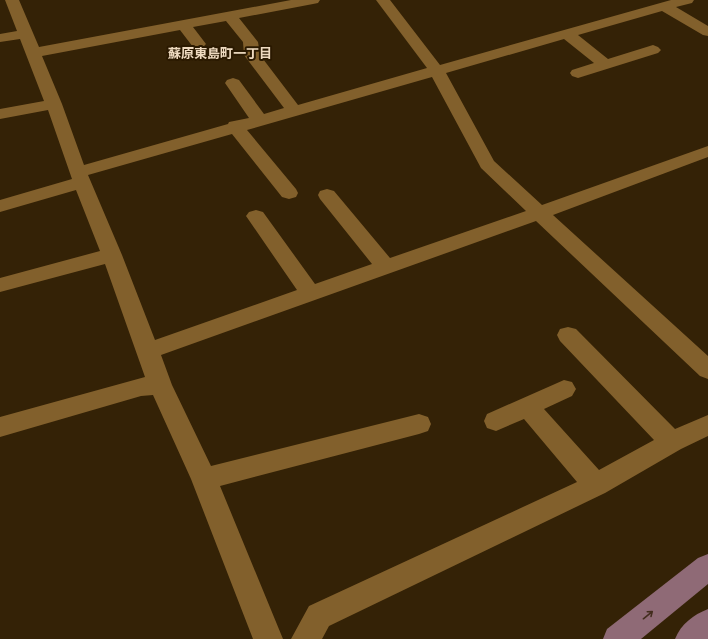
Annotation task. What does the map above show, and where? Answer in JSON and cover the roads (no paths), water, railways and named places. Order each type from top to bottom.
[{"type":"main road","points":[[618,639],[708,567]]},
{"type":"main road","points":[[690,639],[708,623]]},
{"type":"street","points":[[0,1],[5,0]]},
{"type":"street","points":[[12,0],[54,104],[80,177],[112,255],[160,385],[204,479],[268,639]]},
{"type":"street","points":[[33,54],[313,0]]},
{"type":"street","points":[[383,0],[436,71],[487,164],[708,370]]},
{"type":"street","points":[[0,206],[80,177],[235,126],[665,7],[683,0]]},
{"type":"street","points":[[665,7],[708,32]]},
{"type":"street","points":[[230,16],[250,42],[252,55],[294,110]]},
{"type":"street","points":[[184,25],[198,44]]},
{"type":"street","points":[[0,38],[26,34]]},
{"type":"street","points":[[567,34],[606,65]]},
{"type":"street","points":[[578,73],[653,50]]},
{"type":"street","points":[[233,83],[259,120]]},
{"type":"street","points":[[0,114],[54,104]]},
{"type":"street","points":[[235,126],[288,193]]},
{"type":"street","points":[[148,352],[310,293],[539,213],[708,151]]},
{"type":"street","points":[[327,195],[386,267]]},
{"type":"street","points":[[256,216],[310,293]]},
{"type":"street","points":[[0,285],[112,255]]},
{"type":"street","points":[[568,335],[672,442]]},
{"type":"street","points":[[0,427],[141,387],[160,385]]},
{"type":"street","points":[[496,421],[564,389]]},
{"type":"street","points":[[528,407],[596,484]]},
{"type":"street","points":[[204,479],[420,424]]},
{"type":"street","points":[[306,639],[319,616],[596,484],[672,442],[708,425]]},
{"type":"district","name":"蘇原東島町一丁目","points":[[220,53]]}]
